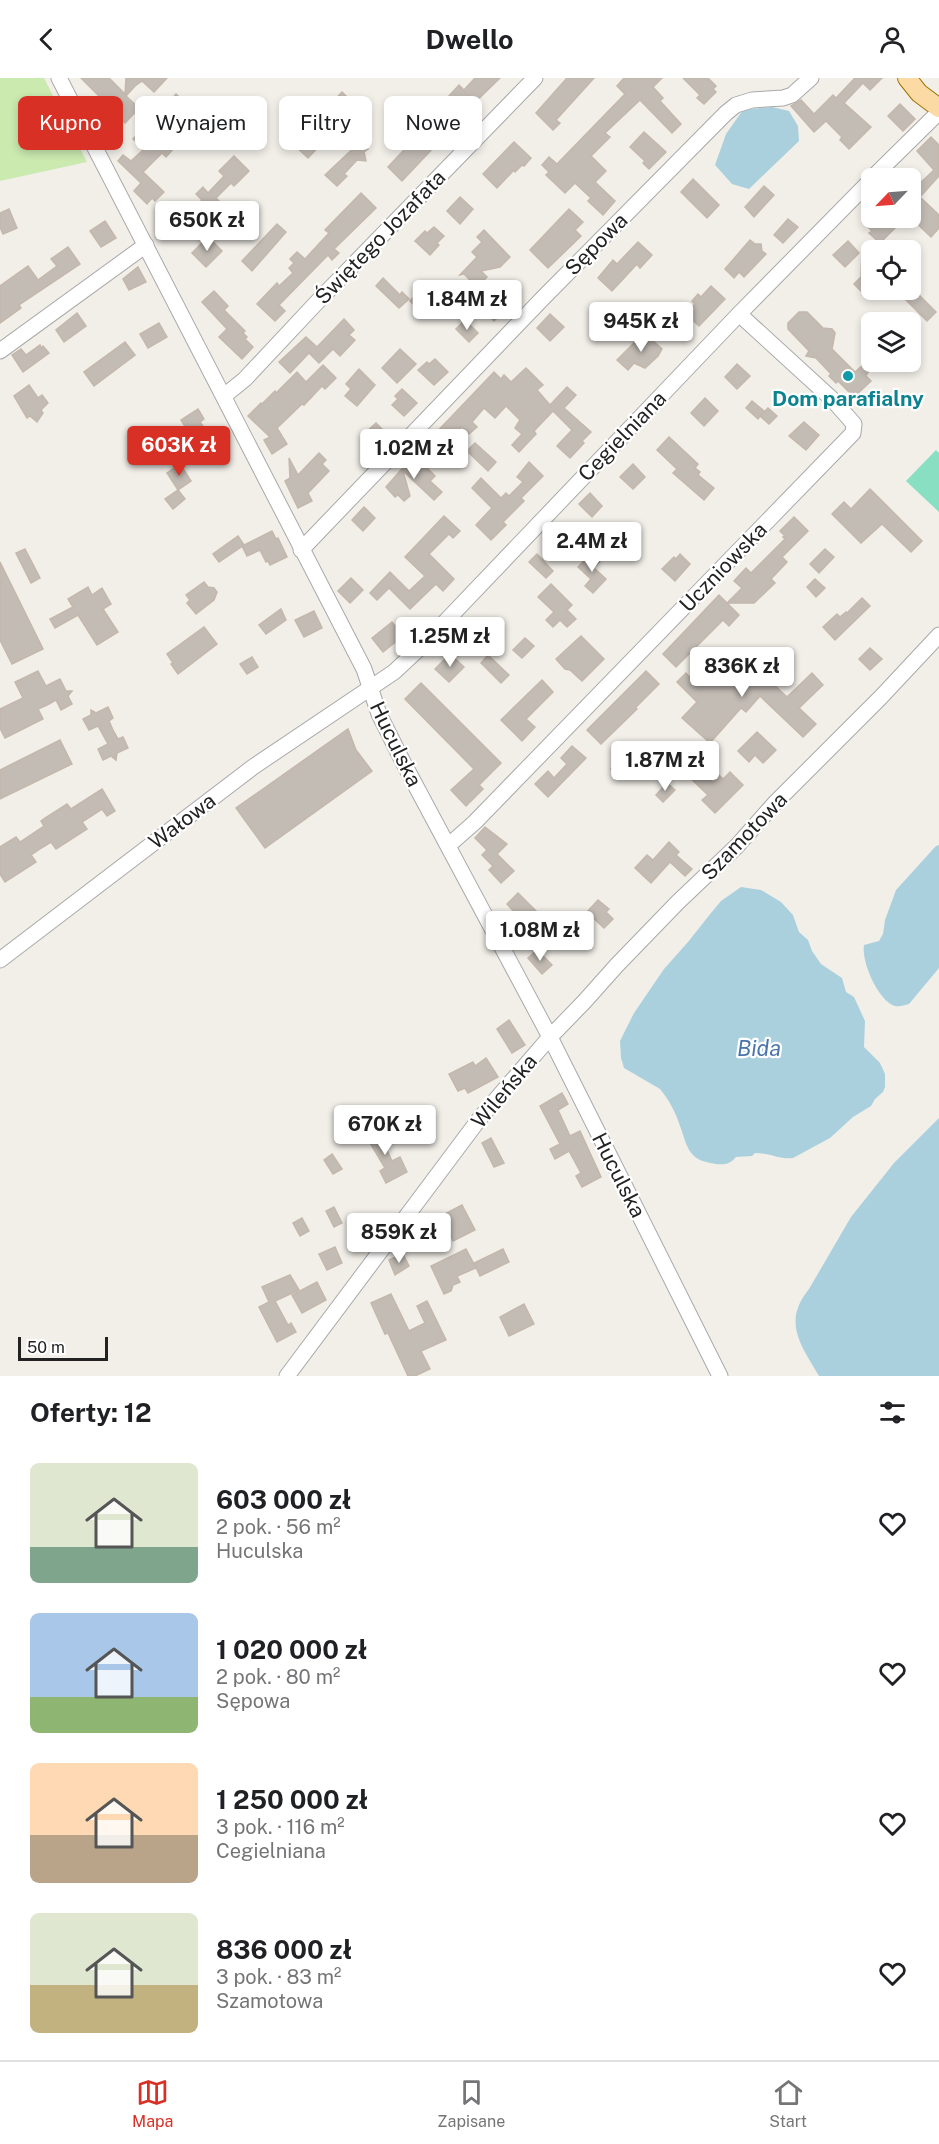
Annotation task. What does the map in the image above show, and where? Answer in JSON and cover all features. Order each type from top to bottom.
[{"type":"main road","points":[[907,78],[919,93],[939,108]]},
{"type":"main road","points":[[921,78],[939,108]]},
{"type":"street","name":"Huculska","points":[[59,78],[364,669],[379,714],[403,762],[550,1037],[720,1376]]},
{"type":"street","name":"Świętego Jozafata","points":[[224,396],[245,379],[536,78]]},
{"type":"street","name":"Sępowa","points":[[302,550],[520,322],[726,113],[736,105],[752,100],[792,95],[811,78]]},
{"type":"street","name":"Cegielniana","points":[[882,168],[939,108]]},
{"type":"street","name":"Cegielniana","points":[[370,690],[394,672],[423,645],[739,314],[861,190]]},
{"type":"street","points":[[0,351],[146,245]]},
{"type":"street","name":"Uczniowska","points":[[449,845],[475,822],[853,433],[854,424],[832,399],[739,314]]},
{"type":"street","name":"Szamotowa","points":[[550,1037],[939,635]]},
{"type":"street","name":"Wałowa","points":[[0,960],[253,767],[370,690]]},
{"type":"street","name":"Wileńska","points":[[287,1376],[480,1118],[550,1037]]},
{"type":"green space","points":[[0,78],[44,78],[53,96],[18,96],[18,150],[81,150],[87,162],[0,181]]},
{"type":"green space","points":[[936,450],[939,453],[939,512],[906,481]]},
{"type":"water","points":[[772,107],[789,111],[798,126],[799,141],[749,189],[732,184],[715,165],[726,134],[743,110]]},
{"type":"water","points":[[939,845],[939,968],[909,1004],[895,1006],[883,997],[872,980],[865,961],[864,945],[879,941],[896,890]]},
{"type":"water","name":"Bida","points":[[741,887],[761,890],[781,902],[793,915],[799,932],[808,940],[821,964],[842,978],[846,992],[854,997],[865,1021],[864,1047],[880,1063],[885,1074],[885,1087],[871,1106],[853,1117],[830,1138],[793,1158],[755,1153],[752,1156],[736,1157],[729,1163],[719,1164],[701,1160],[691,1153],[674,1111],[660,1089],[624,1068],[620,1041],[634,1013],[664,969],[721,901]]},
{"type":"water","points":[[939,1118],[939,1376],[819,1376],[797,1333],[797,1312],[801,1301],[851,1217],[894,1163]]},
{"type":"building","points":[[81,78],[109,78],[125,94],[126,78],[167,78],[154,92],[142,81],[135,86],[126,96],[135,104],[135,112],[125,123],[123,120],[123,96],[99,96]]},
{"type":"building","points":[[475,78],[500,78],[481,96],[449,96],[459,85],[464,90]]},
{"type":"building","points":[[567,78],[594,78],[556,120],[560,123],[553,130],[536,113]]},
{"type":"building","points":[[624,78],[662,78],[653,87],[663,98],[660,101],[681,124],[672,133],[640,100],[605,133],[610,137],[591,156],[606,171],[595,182],[615,201],[603,215],[588,201],[591,198],[575,183],[565,193],[546,175],[549,172],[542,165],[549,157],[557,164],[625,94],[617,86]]},
{"type":"building","points":[[683,78],[708,78],[716,86],[713,89],[716,92],[704,104],[697,98],[700,95]]},
{"type":"building","points":[[855,78],[882,78],[870,90],[863,83],[844,103],[871,127],[849,149],[840,140],[842,137],[826,121],[814,132],[791,106],[801,100],[814,114],[833,95],[836,98]]},
{"type":"building","points":[[900,104],[915,119],[903,131],[888,116]]},
{"type":"building","points":[[644,132],[666,152],[649,169],[643,163],[645,161],[630,147]]},
{"type":"building","points":[[931,137],[939,145],[939,176],[921,196],[921,182],[934,170],[917,151]]},
{"type":"building","points":[[514,142],[531,158],[524,166],[522,165],[515,172],[514,170],[497,188],[483,174]]},
{"type":"building","points":[[143,150],[172,150],[166,157],[162,153],[143,172],[164,192],[155,201],[152,198],[147,204],[134,191],[141,183],[118,161],[123,155],[131,161]]},
{"type":"building","points":[[299,150],[316,150],[308,158]]},
{"type":"building","points":[[352,150],[367,150],[364,152],[366,161],[357,160],[344,174],[347,176],[337,186],[325,175]]},
{"type":"building","points":[[404,150],[431,150],[402,181],[388,167]]},
{"type":"building","points":[[234,156],[249,171],[234,186],[231,183],[216,198],[236,218],[218,236],[201,219],[210,209],[207,206],[202,212],[196,206],[202,200],[196,194],[203,187],[208,193],[224,176],[219,171]]},
{"type":"building","points":[[693,179],[719,205],[707,218],[681,192]]},
{"type":"building","points":[[764,186],[774,195],[754,217],[745,207]]},
{"type":"building","points":[[361,193],[376,208],[334,249],[339,253],[332,260],[328,255],[279,305],[285,311],[275,321],[257,304],[277,283],[279,286],[293,273],[289,268],[294,263],[290,259],[297,252],[305,259],[329,233],[325,230]]},
{"type":"building","points":[[460,197],[473,209],[460,224],[447,211]]},
{"type":"building","points":[[921,198],[939,215],[939,228],[931,237],[921,227]]},
{"type":"building","points":[[9,209],[17,228],[3,234],[0,227],[0,213]]},
{"type":"building","points":[[569,209],[583,222],[575,230],[581,236],[548,268],[530,250]]},
{"type":"building","points":[[180,211],[191,222],[180,234],[169,223]]},
{"type":"building","points":[[788,219],[798,227],[783,243],[774,235]]},
{"type":"building","points":[[105,221],[116,238],[101,247],[90,231]]},
{"type":"building","points":[[277,224],[286,232],[252,271],[242,261]]},
{"type":"building","points":[[434,227],[444,236],[430,255],[415,241],[425,231],[427,233]]},
{"type":"building","points":[[869,228],[895,228],[883,240],[877,240],[869,233],[872,231]]},
{"type":"building","points":[[484,230],[510,257],[500,267],[481,271],[487,277],[477,287],[464,274],[460,275],[477,257],[472,252],[482,242],[477,237]]},
{"type":"building","points":[[208,237],[222,251],[206,267],[192,253]]},
{"type":"building","points":[[750,240],[755,244],[761,244],[762,251],[766,254],[744,277],[739,272],[734,278],[725,269]]},
{"type":"building","points":[[848,241],[859,253],[845,267],[833,255]]},
{"type":"building","points":[[638,242],[652,255],[640,268],[637,264],[612,291],[598,278],[613,260],[617,264]]},
{"type":"building","points":[[68,247],[80,264],[19,305],[21,308],[0,323],[0,286],[28,266],[38,280],[57,266],[51,259]]},
{"type":"building","points":[[138,267],[146,282],[129,290],[123,279]]},
{"type":"building","points":[[861,277],[861,291],[854,284]]},
{"type":"building","points":[[383,278],[400,295],[402,292],[409,299],[399,308],[376,286]]},
{"type":"building","points":[[472,286],[486,299],[474,312],[460,299]]},
{"type":"building","points":[[711,286],[725,299],[699,326],[686,314],[695,304],[692,301],[698,294],[701,297]]},
{"type":"building","points":[[421,289],[435,302],[425,312],[410,301]]},
{"type":"building","points":[[214,291],[228,306],[224,310],[245,331],[243,333],[247,337],[245,339],[253,347],[242,359],[219,337],[227,329],[202,302]]},
{"type":"building","points":[[921,297],[936,312],[927,321],[921,312],[918,312],[906,300],[921,300]]},
{"type":"building","points":[[495,298],[506,309],[494,321],[483,309]]},
{"type":"building","points":[[799,312],[807,312],[823,328],[832,329],[835,333],[832,349],[855,372],[861,367],[861,372],[868,372],[866,376],[871,381],[854,397],[838,381],[836,383],[829,376],[831,374],[816,358],[806,356],[809,351],[788,329],[788,323]]},
{"type":"building","points":[[77,313],[86,326],[64,342],[56,330]]},
{"type":"building","points":[[550,314],[564,327],[550,341],[537,328]]},
{"type":"building","points":[[344,319],[354,330],[349,335],[355,340],[340,356],[333,349],[319,363],[309,353],[290,373],[279,362],[306,337],[317,347]]},
{"type":"building","points":[[465,320],[478,333],[469,342],[456,329]]},
{"type":"building","points":[[159,323],[167,337],[148,348],[140,334]]},
{"type":"building","points":[[644,333],[662,349],[645,368],[634,363],[628,370],[617,360]]},
{"type":"building","points":[[125,342],[135,355],[94,386],[84,372]]},
{"type":"building","points":[[40,345],[49,353],[23,372],[12,355],[21,349],[26,355]]},
{"type":"building","points":[[400,349],[416,364],[397,383],[382,368]]},
{"type":"building","points":[[435,359],[448,372],[434,385],[418,370],[427,362],[429,364]]},
{"type":"building","points":[[737,364],[750,376],[737,389],[725,377]]},
{"type":"building","points":[[323,365],[336,378],[325,389],[322,386],[277,428],[287,444],[272,454],[264,440],[270,437],[248,416],[297,372],[306,382]]},
{"type":"building","points":[[526,368],[543,385],[537,390],[550,405],[567,387],[576,395],[564,408],[591,432],[570,458],[557,446],[572,430],[553,411],[534,431],[536,434],[519,452],[512,445],[522,434],[515,428],[520,420],[506,406],[495,418],[484,408],[472,422],[477,427],[469,434],[462,427],[442,447],[432,437],[494,372],[501,379],[504,375],[511,382]]},
{"type":"building","points":[[359,369],[375,385],[357,406],[345,396],[351,389],[346,384]]},
{"type":"building","points":[[29,385],[38,398],[42,395],[48,403],[41,410],[43,413],[37,422],[30,416],[27,418],[14,396]]},
{"type":"building","points":[[402,389],[417,403],[404,416],[392,405],[398,399],[395,396]]},
{"type":"building","points":[[705,398],[718,411],[704,426],[691,413]]},
{"type":"building","points":[[752,401],[764,411],[758,419],[746,408]]},
{"type":"building","points":[[768,408],[777,416],[769,424],[760,416]]},
{"type":"building","points":[[198,409],[204,419],[200,422],[207,432],[194,441],[181,420]]},
{"type":"building","points":[[804,422],[819,435],[806,450],[789,436]]},
{"type":"building","points":[[376,423],[389,436],[376,448],[363,435]]},
{"type":"building","points":[[669,437],[698,464],[695,468],[700,472],[698,475],[714,488],[704,500],[673,473],[677,469],[657,450]]},
{"type":"building","points":[[475,443],[496,462],[488,471],[467,451]]},
{"type":"building","points":[[319,453],[326,460],[322,464],[329,471],[308,493],[312,501],[298,508],[285,481],[290,478],[289,458],[298,475]]},
{"type":"building","points":[[414,455],[435,476],[430,481],[442,492],[434,500],[403,471],[410,496],[404,501],[398,495],[395,497],[386,487]]},
{"type":"building","points":[[529,462],[543,476],[521,498],[524,501],[503,522],[506,525],[491,540],[476,525],[492,508],[472,488],[481,478],[501,498],[506,493],[509,496],[523,482],[517,477]]},
{"type":"building","points":[[180,464],[191,481],[178,490],[167,473]]},
{"type":"building","points":[[633,464],[645,477],[633,489],[620,477]]},
{"type":"building","points":[[870,489],[922,541],[911,552],[882,524],[861,543],[832,514],[844,502],[851,509]]},
{"type":"building","points":[[178,490],[185,499],[173,509],[165,499]]},
{"type":"building","points":[[590,493],[602,506],[592,517],[579,504]]},
{"type":"building","points":[[364,507],[375,518],[363,531],[352,520]]},
{"type":"building","points":[[444,516],[460,531],[453,538],[449,534],[429,554],[454,579],[443,591],[436,584],[410,609],[389,588],[377,600],[370,593],[390,572],[409,591],[425,576],[405,557]]},
{"type":"building","points":[[794,517],[808,531],[782,557],[787,562],[771,579],[775,583],[754,603],[727,603],[742,588],[734,581],[746,568],[751,573],[785,539],[780,531]]},
{"type":"building","points":[[272,531],[287,557],[270,565],[260,550],[247,556],[242,546]]},
{"type":"building","points":[[597,531],[612,544],[602,555],[587,541]]},
{"type":"building","points":[[238,536],[244,545],[219,562],[213,554]]},
{"type":"building","points":[[25,549],[40,578],[31,583],[16,553]]},
{"type":"building","points":[[825,549],[834,557],[819,573],[810,564]]},
{"type":"building","points":[[592,553],[600,561],[594,568],[606,579],[593,593],[585,586],[591,579],[578,567]]},
{"type":"building","points":[[537,554],[553,571],[546,578],[529,562]]},
{"type":"building","points":[[680,554],[690,564],[675,581],[662,569]]},
{"type":"building","points":[[0,562],[43,649],[12,664],[0,640]]},
{"type":"building","points":[[351,578],[363,590],[350,603],[338,591]]},
{"type":"building","points":[[815,579],[825,588],[816,597],[807,587]]},
{"type":"building","points":[[204,582],[217,592],[214,600],[196,614],[187,603],[190,600],[186,595]]},
{"type":"building","points":[[551,584],[572,605],[567,610],[576,619],[567,627],[560,620],[553,627],[546,620],[554,612],[538,597]]},
{"type":"building","points":[[88,587],[92,595],[102,588],[111,604],[103,609],[118,632],[97,645],[78,615],[55,628],[50,619],[73,607],[68,599]]},
{"type":"building","points":[[719,595],[739,615],[729,626],[723,620],[676,667],[663,654]]},
{"type":"building","points":[[862,598],[870,606],[835,640],[823,627],[837,614],[840,617],[847,613]]},
{"type":"building","points":[[281,609],[286,620],[266,634],[259,625]]},
{"type":"building","points":[[314,611],[322,628],[304,637],[295,620]]},
{"type":"building","points":[[483,619],[496,632],[491,638],[494,641],[486,649],[470,633]]},
{"type":"building","points":[[392,622],[403,636],[383,652],[372,638]]},
{"type":"building","points":[[204,627],[217,644],[178,674],[167,654]]},
{"type":"building","points":[[581,636],[604,659],[582,681],[570,670],[565,669],[556,659]]},
{"type":"building","points":[[525,638],[534,646],[522,658],[513,650]]},
{"type":"building","points":[[870,648],[882,659],[870,670],[859,659]]},
{"type":"building","points":[[450,654],[464,667],[449,682],[435,669]]},
{"type":"building","points":[[741,654],[787,697],[812,673],[823,685],[799,708],[816,724],[803,737],[760,696],[746,712],[741,708],[710,743],[682,718],[697,702],[677,682],[686,673],[692,680],[710,662],[722,674]]},
{"type":"building","points":[[488,655],[509,675],[501,683],[481,663]]},
{"type":"building","points":[[252,657],[258,667],[247,674],[240,664]]},
{"type":"building","points":[[38,671],[46,686],[60,679],[66,691],[72,691],[68,696],[72,704],[61,710],[56,700],[38,709],[43,719],[5,738],[0,728],[0,709],[23,698],[15,682]]},
{"type":"building","points":[[646,671],[659,684],[601,744],[587,730]]},
{"type":"building","points":[[542,680],[553,692],[526,719],[535,727],[522,741],[501,720]]},
{"type":"building","points":[[421,683],[501,763],[479,785],[483,789],[466,806],[451,790],[474,769],[405,699]]},
{"type":"building","points":[[108,707],[113,718],[109,721],[113,730],[118,739],[123,737],[128,748],[117,753],[116,760],[111,756],[103,760],[98,749],[108,744],[98,726],[89,730],[83,719],[91,715],[91,710],[96,713]]},
{"type":"building","points":[[348,729],[356,750],[372,771],[265,848],[236,808]]},
{"type":"building","points":[[757,732],[776,750],[763,763],[755,755],[749,762],[738,751]]},
{"type":"building","points":[[60,740],[72,764],[0,799],[0,770]]},
{"type":"building","points":[[572,746],[586,758],[548,797],[535,784],[548,771],[554,778],[567,764],[561,758]]},
{"type":"building","points":[[620,760],[629,769],[620,778],[611,769]]},
{"type":"building","points":[[694,765],[713,782],[719,775],[723,779],[730,772],[743,785],[715,813],[702,800],[708,795],[686,774]]},
{"type":"building","points":[[667,783],[675,790],[663,802],[656,795]]},
{"type":"building","points":[[102,789],[115,811],[107,816],[102,809],[82,822],[87,829],[56,849],[51,842],[43,847],[31,855],[36,862],[5,882],[0,874],[0,847],[16,837],[20,842],[44,826],[41,821],[45,818],[67,804],[71,809]]},
{"type":"building","points":[[485,827],[507,844],[497,854],[514,871],[501,883],[489,870],[493,866],[482,855],[487,850],[475,838]]},
{"type":"building","points":[[669,842],[679,852],[676,855],[692,869],[685,876],[670,862],[651,883],[635,868],[647,855],[653,860]]},
{"type":"building","points":[[518,893],[537,912],[534,915],[545,926],[536,935],[507,904]]},
{"type":"building","points":[[598,900],[609,909],[606,912],[613,919],[604,928],[587,912]]},
{"type":"building","points":[[537,950],[552,965],[542,974],[528,958]]},
{"type":"building","points":[[509,1020],[525,1045],[512,1053],[497,1029]]},
{"type":"building","points":[[486,1058],[498,1077],[468,1093],[465,1088],[458,1091],[449,1074],[473,1062],[475,1066]]},
{"type":"building","points":[[562,1093],[568,1104],[558,1110],[570,1136],[580,1131],[601,1177],[582,1187],[576,1176],[581,1173],[569,1151],[555,1159],[550,1149],[560,1144],[540,1106]]},
{"type":"building","points":[[375,1125],[392,1161],[400,1157],[407,1172],[386,1183],[380,1171],[385,1168],[363,1131]]},
{"type":"building","points":[[491,1138],[504,1163],[494,1167],[482,1143]]},
{"type":"building","points":[[332,1154],[342,1169],[333,1174],[324,1160]]},
{"type":"building","points":[[462,1205],[475,1230],[453,1241],[448,1231],[440,1235],[433,1220]]},
{"type":"building","points":[[334,1207],[342,1223],[334,1227],[326,1211]]},
{"type":"building","points":[[302,1218],[309,1231],[300,1236],[293,1223]]},
{"type":"building","points":[[335,1247],[342,1263],[327,1270],[319,1254]]},
{"type":"building","points":[[466,1249],[476,1268],[457,1276],[460,1282],[444,1294],[431,1266]]},
{"type":"building","points":[[503,1249],[509,1262],[480,1276],[474,1263]]},
{"type":"building","points":[[403,1254],[409,1266],[395,1275],[389,1260]]},
{"type":"building","points":[[290,1275],[299,1290],[275,1301],[288,1325],[291,1323],[296,1332],[277,1342],[259,1307],[269,1302],[262,1287]]},
{"type":"building","points":[[317,1282],[326,1300],[302,1313],[292,1295]]},
{"type":"building","points":[[391,1294],[409,1331],[425,1323],[417,1306],[427,1301],[446,1340],[421,1351],[430,1369],[415,1376],[408,1376],[371,1303]]},
{"type":"building","points":[[524,1304],[534,1324],[509,1336],[500,1317]]},
{"type":"place","name":"Dom parafialny","points":[[848,376]]}]
